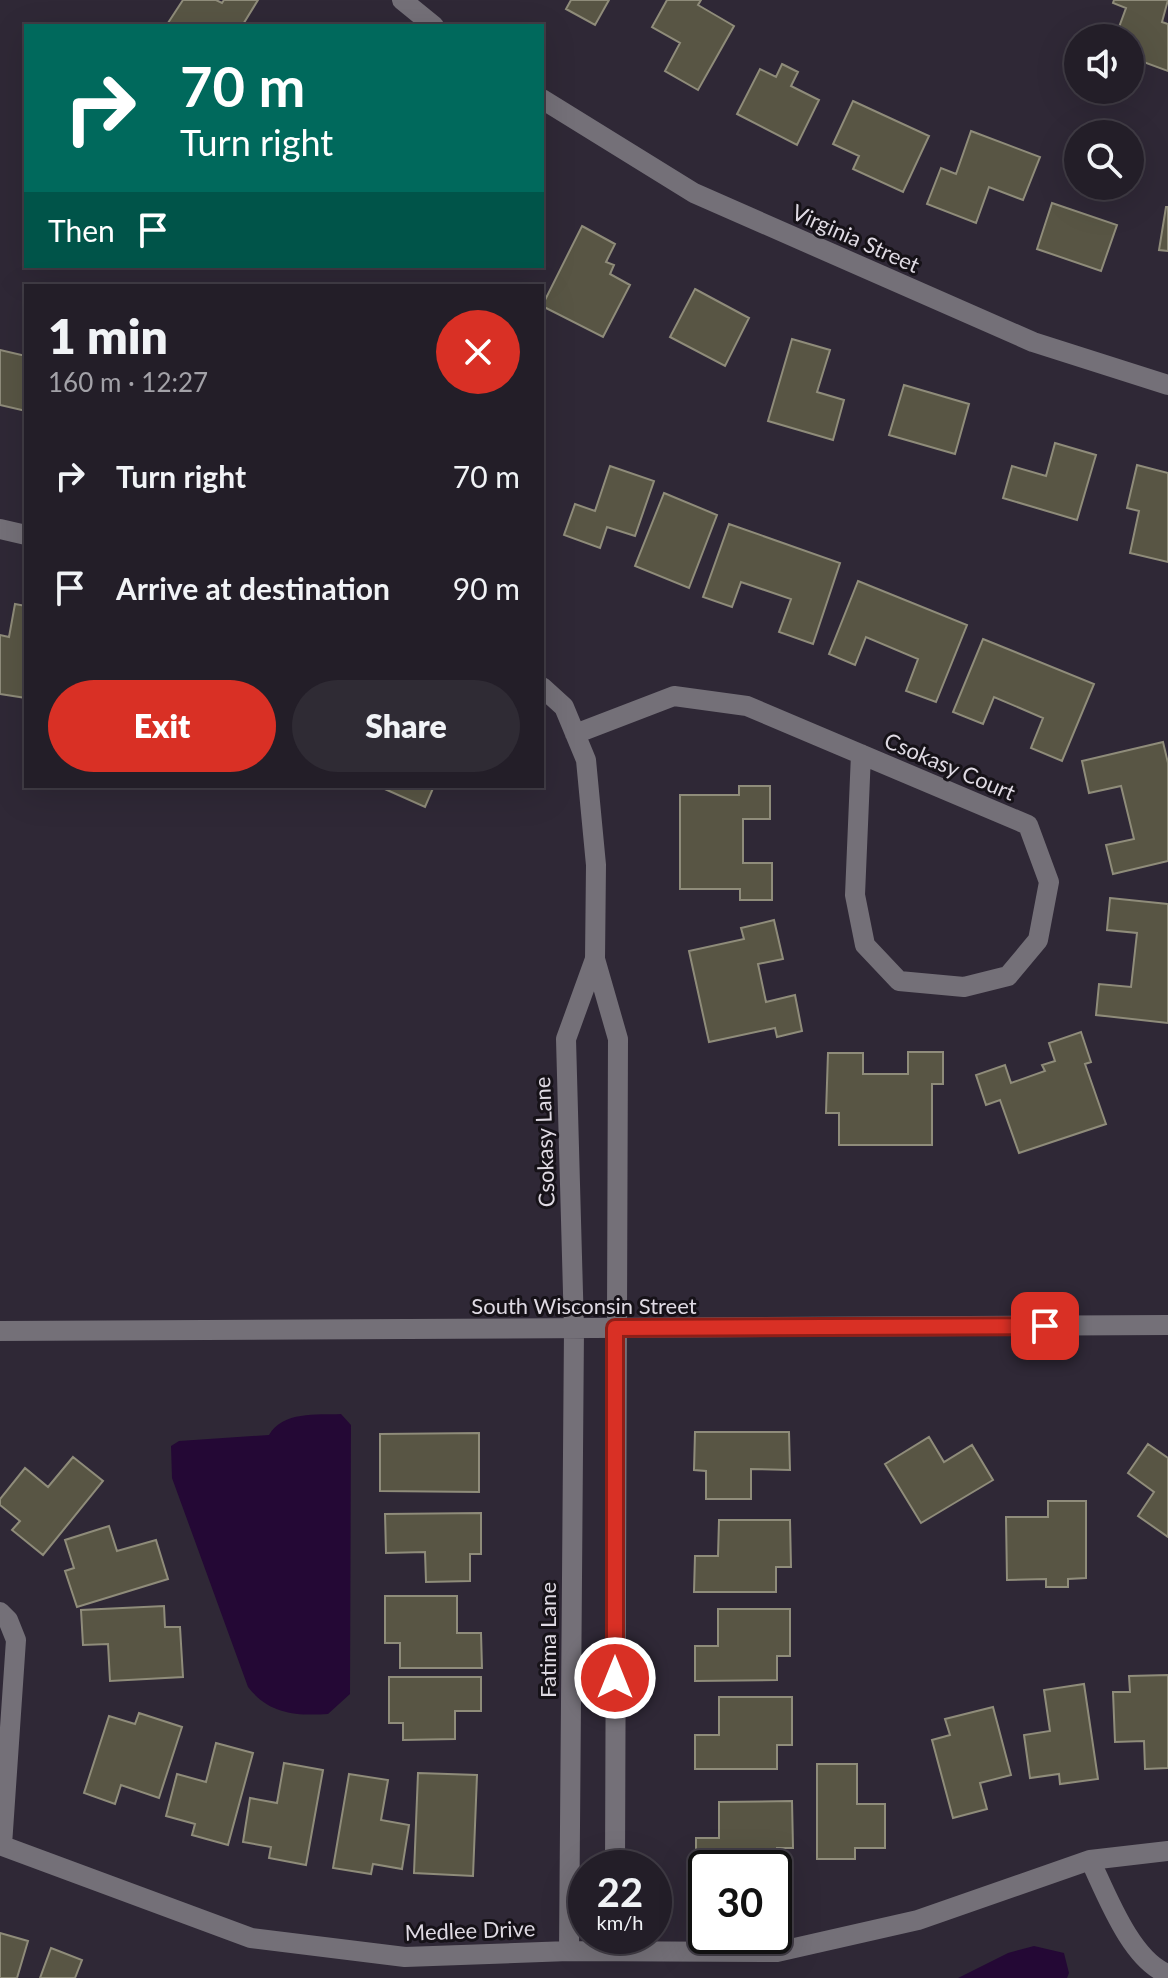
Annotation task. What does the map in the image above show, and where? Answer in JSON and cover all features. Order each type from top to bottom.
[{"type":"street","points":[[402,0],[432,24]]},
{"type":"street","name":"Virginia Street","points":[[544,100],[694,193],[1033,342],[1168,385]]},
{"type":"street","points":[[0,529],[24,535]]},
{"type":"street","name":"Csokasy Lane","points":[[544,689],[564,707],[586,760],[596,865],[595,959],[618,1039],[615,1328]]},
{"type":"street","name":"Csokasy Court","points":[[575,734],[674,696],[747,706],[861,754],[1028,825],[1049,882],[1038,940],[1008,976],[964,987],[899,981],[865,945],[855,895],[861,754]]},
{"type":"street","name":"Csokasy Lane","points":[[574,1329],[566,1039],[595,959]]},
{"type":"street","name":"South Wisconsin Street","points":[[0,1331],[1168,1325]]},
{"type":"street","points":[[615,1328],[615,1850]]},
{"type":"street","name":"Fatima Lane","points":[[570,1850],[574,1329]]},
{"type":"street","points":[[0,1612],[8,1620],[16,1640],[1,1845]]},
{"type":"street","name":"Medlee Drive","points":[[1,1845],[251,1938],[405,1957],[568,1951]]},
{"type":"street","name":"Medlee Drive","points":[[672,1946],[777,1952],[918,1920],[1090,1860],[1168,1851]]},
{"type":"street","points":[[1090,1860],[1126,1935],[1158,1970],[1168,1974]]},
{"type":"shaded area","points":[[341,1414],[351,1425],[350,1694],[328,1714],[294,1713],[265,1703],[248,1687],[172,1478],[171,1446],[179,1441],[269,1435],[275,1427],[291,1418]]},
{"type":"shaded area","points":[[1034,1946],[1064,1953],[1069,1973],[1067,1978],[958,1978],[1008,1953]]},
{"type":"building","points":[[183,0],[216,0],[222,3],[224,0],[258,0],[243,24],[167,24]]},
{"type":"building","points":[[571,0],[609,0],[595,25],[566,9]]},
{"type":"building","points":[[667,0],[701,0],[698,5],[734,26],[698,90],[665,71],[680,43],[652,27]]},
{"type":"building","points":[[1114,0],[1168,0],[1162,22],[1168,24],[1168,71],[1144,62],[1144,24],[1120,24],[1126,8],[1113,3]]},
{"type":"building","points":[[782,64],[798,72],[791,86],[819,100],[797,145],[737,114],[760,69],[776,77]]},
{"type":"building","points":[[853,101],[929,136],[903,192],[853,169],[859,156],[833,144]]},
{"type":"building","points":[[971,131],[1040,157],[1023,200],[989,187],[976,223],[927,204],[941,168],[956,174]]},
{"type":"building","points":[[1052,203],[1117,225],[1101,271],[1037,249]]},
{"type":"building","points":[[1168,207],[1168,251],[1159,250]]},
{"type":"building","points":[[582,226],[615,244],[606,262],[614,265],[610,274],[630,285],[603,337],[544,307]]},
{"type":"building","points":[[695,289],[749,318],[725,366],[670,337]]},
{"type":"building","points":[[792,339],[830,350],[817,392],[844,400],[833,440],[768,421]]},
{"type":"building","points":[[0,350],[24,356],[24,411],[0,405]]},
{"type":"building","points":[[904,385],[969,404],[955,454],[889,435]]},
{"type":"building","points":[[1055,443],[1096,455],[1077,520],[1003,498],[1012,466],[1046,476]]},
{"type":"building","points":[[1137,465],[1168,473],[1168,562],[1130,553],[1139,511],[1127,508]]},
{"type":"building","points":[[610,466],[654,481],[635,536],[607,527],[600,548],[564,535],[575,504],[595,511]]},
{"type":"building","points":[[664,493],[717,515],[689,588],[635,566]]},
{"type":"building","points":[[729,524],[840,563],[813,644],[779,632],[791,599],[741,582],[732,607],[703,597]]},
{"type":"building","points":[[858,581],[967,625],[936,702],[906,691],[918,659],[866,637],[855,665],[829,654]]},
{"type":"building","points":[[15,604],[24,606],[24,698],[0,694],[0,635],[9,637]]},
{"type":"building","points":[[983,639],[1094,684],[1062,761],[1031,748],[1043,718],[994,697],[983,724],[953,712]]},
{"type":"building","points":[[1163,742],[1168,763],[1168,861],[1113,874],[1106,845],[1134,839],[1121,786],[1089,793],[1082,761]]},
{"type":"building","points":[[739,786],[770,786],[770,819],[743,819],[743,863],[772,863],[772,900],[740,900],[740,889],[680,889],[680,795],[739,795]]},
{"type":"building","points":[[382,788],[433,788],[425,807]]},
{"type":"building","points":[[1110,898],[1168,904],[1168,1023],[1096,1015],[1099,984],[1131,987],[1137,933],[1107,930]]},
{"type":"building","points":[[774,920],[783,959],[758,964],[766,1002],[795,995],[802,1031],[777,1037],[775,1028],[709,1042],[689,951],[744,939],[741,928]]},
{"type":"building","points":[[1081,1032],[1091,1062],[1085,1064],[1106,1124],[1019,1153],[1000,1100],[986,1105],[976,1075],[1005,1065],[1011,1083],[1045,1071],[1042,1065],[1055,1061],[1049,1043]]},
{"type":"building","points":[[908,1052],[943,1052],[943,1084],[932,1084],[932,1145],[839,1145],[839,1113],[826,1113],[828,1053],[863,1053],[863,1074],[908,1074]]},
{"type":"building","points":[[695,1432],[789,1432],[790,1470],[751,1469],[751,1499],[706,1499],[706,1471],[694,1470]]},
{"type":"building","points":[[479,1433],[479,1492],[380,1491],[380,1434]]},
{"type":"building","points":[[929,1437],[944,1462],[972,1445],[993,1480],[921,1523],[885,1464]]},
{"type":"building","points":[[1148,1444],[1168,1458],[1168,1537],[1138,1516],[1154,1492],[1128,1473]]},
{"type":"building","points":[[73,1457],[103,1481],[43,1555],[12,1530],[20,1521],[0,1505],[0,1499],[25,1468],[48,1487]]},
{"type":"building","points":[[1048,1501],[1086,1501],[1086,1578],[1068,1579],[1068,1587],[1046,1587],[1046,1579],[1007,1580],[1006,1517],[1048,1517]]},
{"type":"building","points":[[481,1513],[481,1554],[470,1554],[470,1581],[426,1582],[425,1552],[386,1553],[385,1514]]},
{"type":"building","points":[[719,1520],[790,1520],[791,1567],[776,1567],[776,1592],[694,1592],[695,1556],[718,1556]]},
{"type":"building","points":[[109,1526],[117,1551],[156,1540],[168,1579],[77,1607],[65,1571],[74,1568],[65,1540]]},
{"type":"building","points":[[385,1596],[457,1596],[457,1633],[481,1633],[482,1668],[400,1668],[400,1643],[385,1643]]},
{"type":"building","points":[[164,1606],[165,1627],[180,1627],[183,1677],[110,1681],[108,1644],[83,1645],[81,1610]]},
{"type":"building","points":[[718,1609],[790,1609],[790,1656],[777,1656],[777,1680],[695,1681],[695,1646],[718,1646]]},
{"type":"building","points":[[1168,1675],[1168,1768],[1145,1769],[1144,1741],[1115,1742],[1113,1692],[1130,1692],[1129,1676]]},
{"type":"building","points":[[389,1677],[481,1677],[481,1711],[455,1711],[455,1739],[403,1740],[403,1723],[389,1723]]},
{"type":"building","points":[[1084,1684],[1098,1779],[1060,1784],[1059,1774],[1030,1778],[1024,1735],[1050,1731],[1044,1690]]},
{"type":"building","points":[[719,1697],[792,1697],[792,1745],[777,1745],[777,1769],[695,1769],[695,1735],[719,1735]]},
{"type":"building","points":[[993,1707],[1011,1775],[980,1783],[987,1809],[953,1818],[932,1740],[950,1735],[945,1719]]},
{"type":"building","points":[[139,1713],[182,1727],[159,1798],[121,1785],[115,1804],[84,1793],[109,1716],[135,1724]]},
{"type":"building","points":[[216,1743],[253,1753],[228,1845],[192,1835],[195,1824],[166,1816],[177,1774],[206,1782]]},
{"type":"building","points":[[284,1763],[323,1770],[306,1865],[269,1858],[271,1847],[243,1842],[250,1798],[277,1803]]},
{"type":"building","points":[[817,1764],[857,1764],[857,1804],[885,1804],[885,1848],[855,1848],[855,1859],[817,1859]]},
{"type":"building","points":[[418,1773],[477,1775],[473,1876],[414,1873]]},
{"type":"building","points":[[349,1774],[388,1780],[381,1820],[409,1825],[402,1869],[373,1864],[371,1874],[333,1868]]},
{"type":"building","points":[[792,1801],[793,1848],[696,1850],[696,1838],[719,1838],[719,1802]]},
{"type":"building","points":[[0,1933],[28,1941],[17,1978],[0,1978]]},
{"type":"building","points":[[51,1948],[82,1960],[75,1978],[40,1978]]},
{"type":"route","points":[[615,1678],[615,1328],[1045,1326]]}]
